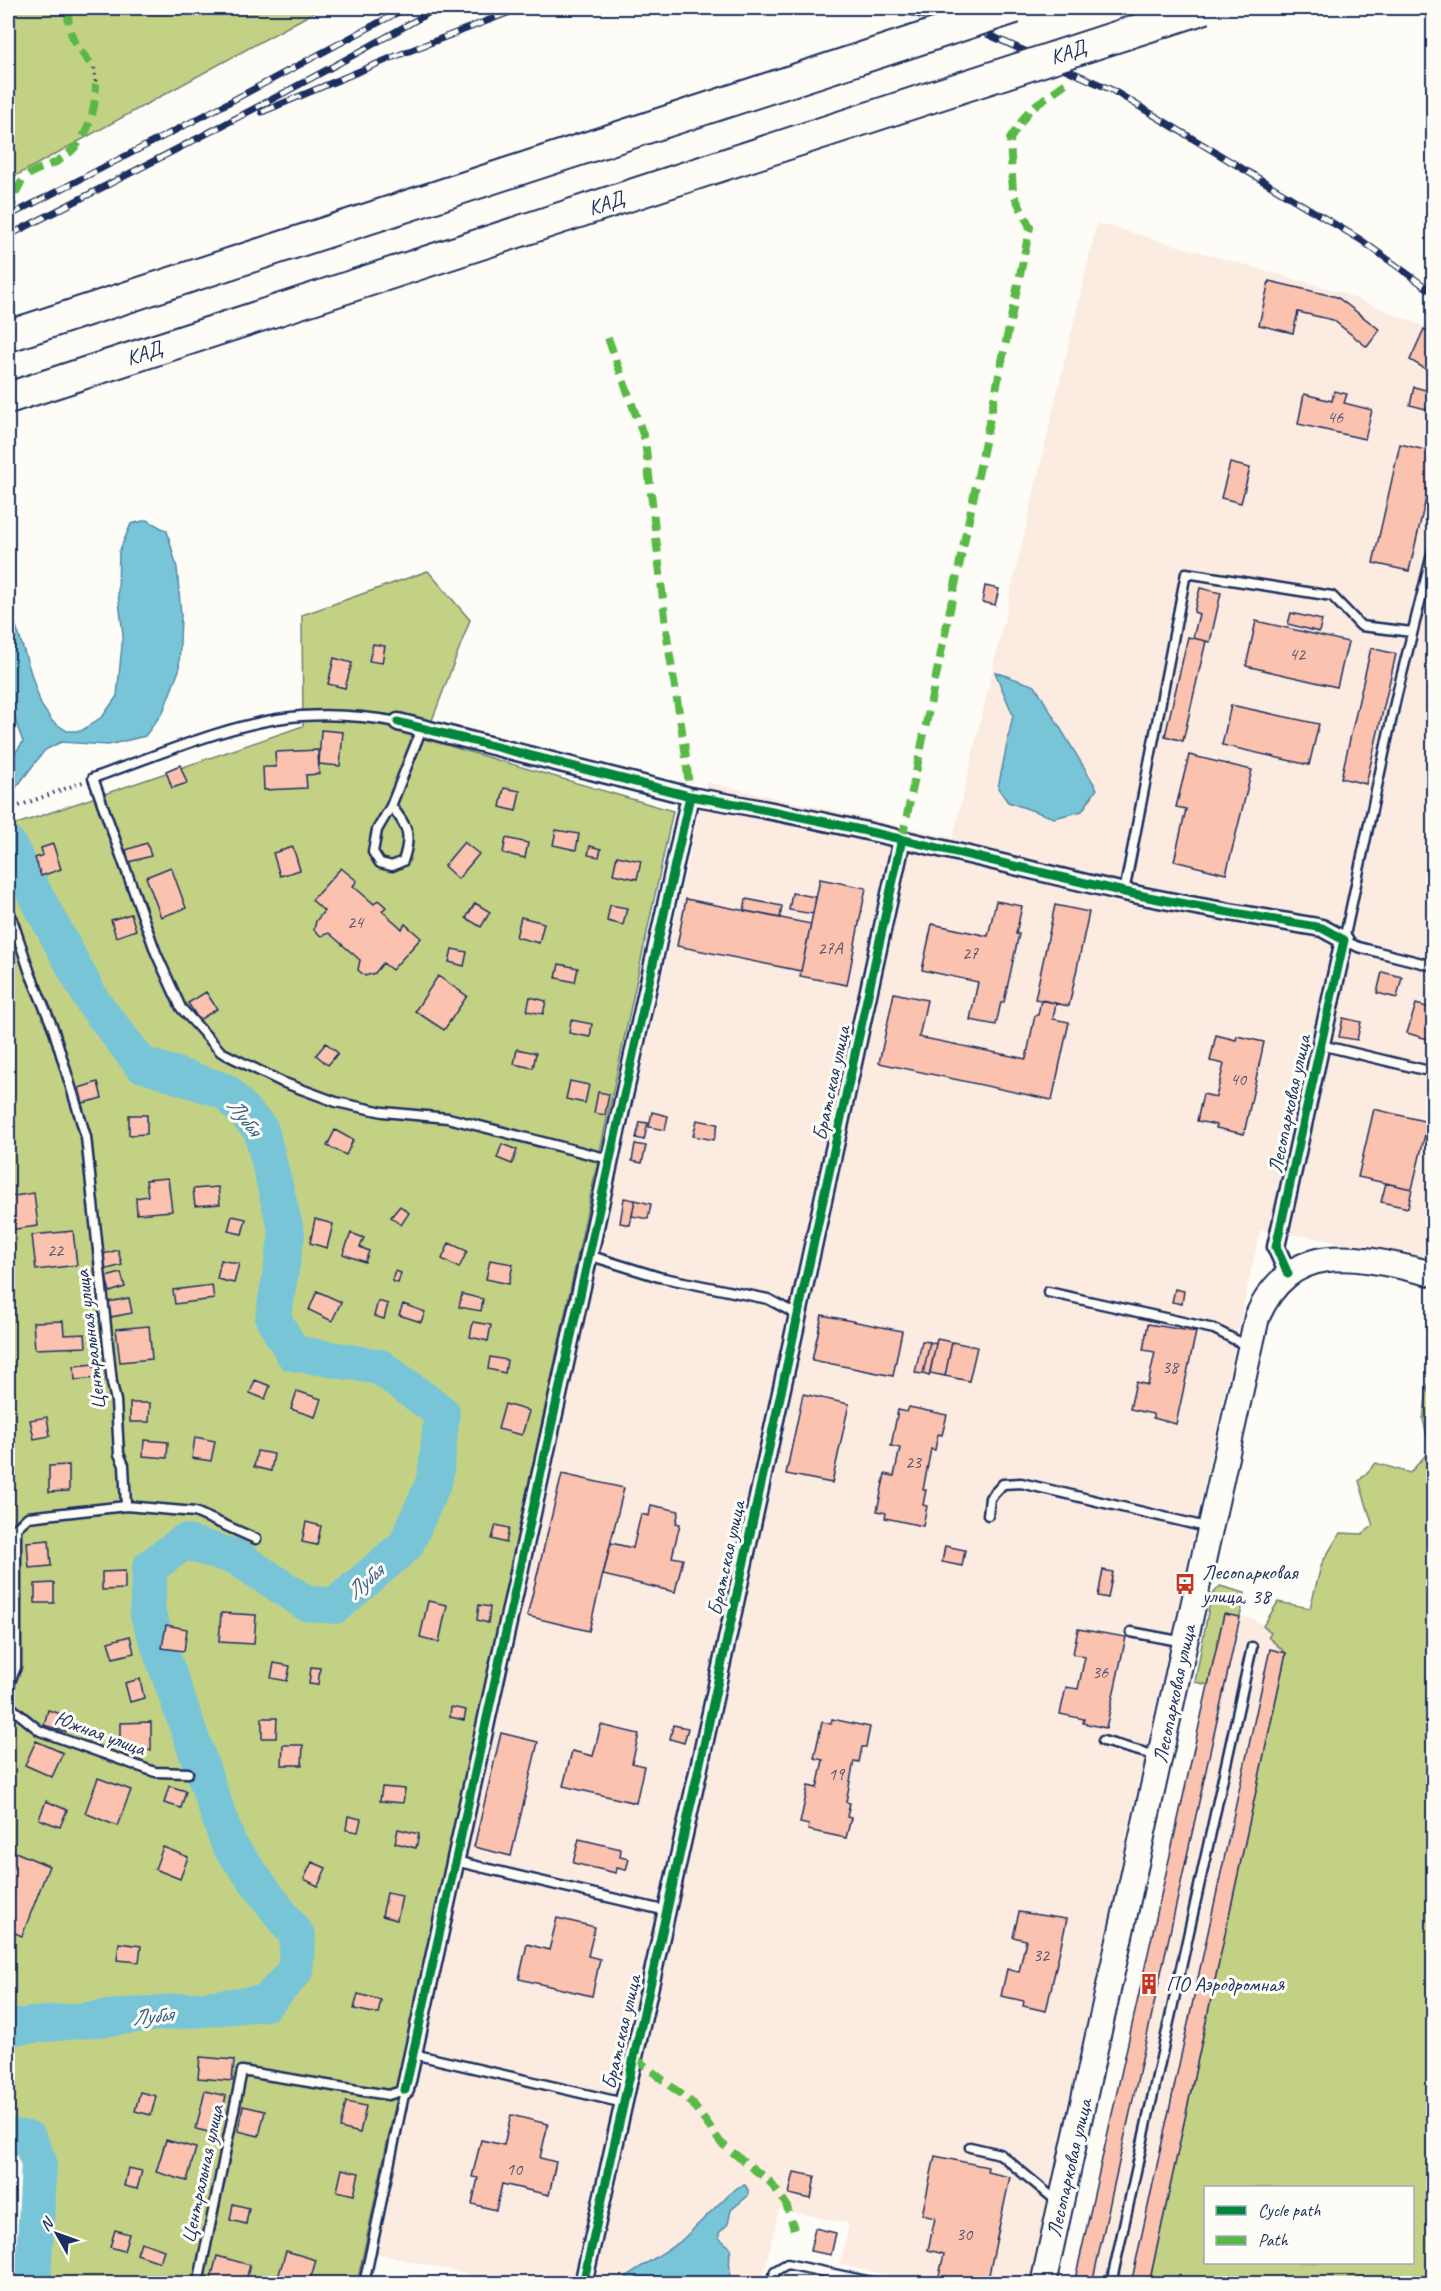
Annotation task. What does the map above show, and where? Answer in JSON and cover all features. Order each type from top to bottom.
[{"type":"highway","points":[[8,336],[1015,8]]},
{"type":"highway","name":"КАД","points":[[8,398],[1205,8]]},
{"type":"street","points":[[398,722],[690,796],[902,839],[1124,892],[1322,928],[1344,940]]},
{"type":"street","points":[[405,2090],[690,796]]},
{"type":"street","name":"Братская улица","points":[[583,2283],[799,1315],[902,839]]},
{"type":"street","name":"Лесопарковая улица","points":[[1043,2283],[1257,1317],[1265,1299],[1288,1274],[1276,1247],[1344,940]]},
{"type":"street","points":[[1288,1274],[1306,1264],[1322,1259],[1338,1258],[1386,1263],[1434,1274]]},
{"type":"lane","points":[[1434,546],[1431,570],[1395,698],[1344,940],[1358,947],[1434,966]]},
{"type":"lane","points":[[1124,892],[1186,573],[1332,596],[1361,626],[1412,632]]},
{"type":"lane","points":[[398,722],[376,718],[300,716],[205,739],[93,778],[156,953],[177,999],[182,1008],[221,1052],[282,1082],[336,1102],[383,1112],[448,1118],[609,1159]]},
{"type":"lane","points":[[391,806],[404,821],[409,842],[403,861],[392,866],[380,863],[373,852],[377,830],[391,806],[422,728]]},
{"type":"lane","name":"Центральная улица","points":[[8,907],[30,973],[53,1028],[86,1137],[112,1383],[116,1401],[119,1454],[124,1465],[126,1506]]},
{"type":"lane","points":[[1321,1045],[1433,1072]]},
{"type":"lane","points":[[588,1255],[659,1277],[768,1299],[799,1315]]},
{"type":"lane","points":[[1048,1292],[1214,1329],[1250,1347]]},
{"type":"lane","points":[[988,1515],[990,1498],[1003,1484],[1021,1483],[1210,1528]]},
{"type":"lane","points":[[8,1687],[16,1667],[16,1528],[28,1516],[126,1506],[195,1512],[256,1539]]},
{"type":"lane","points":[[1131,1632],[1185,1642]]},
{"type":"lane","points":[[1111,2283],[1252,1647]]},
{"type":"lane","name":"Южная улица","points":[[8,1705],[40,1731],[155,1772],[188,1773]]},
{"type":"lane","points":[[1102,1741],[1160,1756]]},
{"type":"lane","points":[[455,1861],[667,1911]]},
{"type":"lane","points":[[413,2054],[624,2103]]},
{"type":"lane","name":"Центральная улица","points":[[198,2283],[242,2072],[388,2095],[405,2090]]},
{"type":"lane","points":[[364,2283],[405,2090]]},
{"type":"lane","points":[[970,2147],[1000,2154],[1060,2204]]},
{"type":"lane","points":[[772,2283],[775,2271],[787,2264],[881,2283]]},
{"type":"path","points":[[94,68],[96,84]]},
{"type":"path","points":[[8,810],[93,778]]},
{"type":"shaded area","points":[[1097,223],[1337,291],[1433,330],[1433,1262],[1311,1237],[1260,1230],[1030,2283],[925,2283],[840,2265],[849,2224],[779,2209],[762,2283],[506,2283],[374,2253],[706,782],[953,838]]},
{"type":"shaded area","points":[[1224,1614],[1254,1619],[1271,1632],[1268,1638],[1286,1653],[1149,2283],[1074,2284]]},
{"type":"green space","points":[[8,8],[322,8],[8,180]]},
{"type":"green space","points":[[428,571],[470,620],[425,739],[673,811],[357,2283],[43,2283],[44,2236],[51,2160],[38,2128],[8,2124],[8,827],[303,726],[302,615]]},
{"type":"green space","points":[[1433,1383],[1434,2256],[1427,2283],[1149,2284],[1286,1653],[1268,1637],[1271,1632],[1263,1626],[1278,1602],[1310,1608],[1322,1563],[1340,1533],[1362,1534],[1373,1526],[1359,1481],[1376,1463],[1410,1473],[1430,1450],[1423,1419],[1428,1385]]},
{"type":"green space","points":[[1220,1586],[1245,1593],[1240,1617],[1224,1614],[1208,1685],[1195,1682],[1211,1596]]},
{"type":"water","points":[[147,520],[167,531],[177,568],[181,615],[179,670],[163,712],[145,736],[108,745],[61,742],[45,750],[8,798],[8,763],[23,742],[8,700],[8,568],[10,607],[41,705],[52,721],[67,731],[81,731],[103,716],[117,696],[123,635],[118,593],[119,552],[131,524]]},
{"type":"water","points":[[995,672],[1035,686],[1097,789],[1082,811],[1054,818],[1008,802],[998,788],[1013,715]]},
{"type":"water","points":[[8,801],[15,833],[36,878],[22,887],[8,864]]},
{"type":"water","points":[[745,2185],[748,2196],[731,2210],[728,2224],[719,2233],[719,2238],[731,2248],[729,2283],[624,2283],[628,2275],[680,2242],[730,2193]]},
{"type":"building","points":[[8,80],[15,94],[8,97]]},
{"type":"building","points":[[1269,281],[1337,297],[1380,330],[1367,347],[1333,320],[1298,312],[1293,333],[1259,325]]},
{"type":"building","points":[[1424,329],[1434,334],[1434,374],[1410,360]]},
{"type":"building","points":[[1414,387],[1434,392],[1434,411],[1410,405]]},
{"type":"building","points":[[1334,391],[1347,394],[1344,403],[1372,410],[1365,439],[1298,424],[1304,394],[1332,401]]},
{"type":"building","points":[[1432,411],[1434,411],[1434,433],[1427,432]]},
{"type":"building","points":[[1400,444],[1434,452],[1434,464],[1409,571],[1373,563]]},
{"type":"building","points":[[1230,463],[1250,468],[1241,503],[1221,498]]},
{"type":"building","points":[[985,586],[999,589],[995,605],[982,602]]},
{"type":"building","points":[[1200,588],[1221,593],[1210,642],[1193,638],[1199,614],[1194,612]]},
{"type":"building","points":[[1291,613],[1322,620],[1319,632],[1288,624]]},
{"type":"building","points":[[1256,621],[1348,642],[1337,687],[1246,666]]},
{"type":"building","points":[[1188,637],[1206,641],[1183,741],[1165,736]]},
{"type":"building","points":[[373,644],[385,646],[382,663],[369,661]]},
{"type":"building","points":[[1371,648],[1396,654],[1366,784],[1341,778]]},
{"type":"building","points":[[334,658],[352,663],[345,688],[328,684]]},
{"type":"building","points":[[1231,705],[1319,724],[1309,765],[1222,745]]},
{"type":"building","points":[[321,730],[343,732],[340,766],[319,764]]},
{"type":"building","points":[[318,750],[319,774],[306,775],[307,788],[264,790],[263,767],[276,767],[275,752]]},
{"type":"building","points":[[1189,755],[1252,770],[1226,874],[1174,861],[1186,809],[1176,807]]},
{"type":"building","points":[[180,765],[187,783],[172,788],[166,771]]},
{"type":"building","points":[[504,788],[520,791],[516,811],[500,807]]},
{"type":"building","points":[[556,830],[579,834],[576,850],[553,845]]},
{"type":"building","points":[[506,838],[528,843],[525,858],[503,853]]},
{"type":"building","points":[[464,842],[479,854],[458,879],[444,866]]},
{"type":"building","points":[[147,843],[151,856],[129,862],[126,850]]},
{"type":"building","points":[[53,844],[61,869],[41,876],[35,858],[43,855],[41,848]]},
{"type":"building","points":[[590,846],[601,849],[599,857],[588,855]]},
{"type":"building","points":[[293,847],[300,870],[280,876],[273,853]]},
{"type":"building","points":[[617,856],[641,861],[637,879],[613,874]]},
{"type":"building","points":[[171,867],[186,908],[161,917],[146,877]]},
{"type":"building","points":[[341,868],[357,881],[353,886],[374,904],[378,900],[386,907],[382,911],[402,929],[405,924],[421,938],[392,970],[383,963],[375,973],[365,976],[358,970],[360,960],[329,933],[321,936],[314,930],[316,921],[324,911],[312,900]]},
{"type":"building","points":[[820,879],[866,888],[847,985],[800,976]]},
{"type":"building","points":[[792,893],[816,897],[813,914],[789,910]]},
{"type":"building","points":[[686,899],[811,924],[801,971],[677,946]]},
{"type":"building","points":[[746,899],[782,906],[780,918],[744,911]]},
{"type":"building","points":[[996,901],[1022,906],[1016,934],[1019,934],[1004,1002],[1001,1002],[996,1025],[970,1020],[978,982],[922,970],[932,924],[988,936]]},
{"type":"building","points":[[475,903],[490,912],[481,927],[466,918]]},
{"type":"building","points":[[610,905],[627,908],[623,925],[607,921]]},
{"type":"building","points":[[1055,905],[1089,912],[1069,1006],[1035,999]]},
{"type":"building","points":[[131,914],[136,930],[116,937],[111,920]]},
{"type":"building","points":[[521,917],[544,923],[539,943],[516,937]]},
{"type":"building","points":[[452,949],[467,952],[464,966],[449,962]]},
{"type":"building","points":[[559,964],[578,968],[575,982],[556,978]]},
{"type":"building","points":[[1382,972],[1402,977],[1397,998],[1377,993]]},
{"type":"building","points":[[438,976],[467,996],[444,1030],[415,1011]]},
{"type":"building","points":[[206,992],[217,1009],[199,1020],[188,1003]]},
{"type":"building","points":[[894,993],[927,1000],[919,1037],[1026,1059],[1035,1015],[1038,1015],[1041,1000],[1056,1003],[1053,1019],[1069,1022],[1052,1100],[879,1063]]},
{"type":"building","points":[[530,997],[546,1001],[543,1014],[527,1011]]},
{"type":"building","points":[[1416,1004],[1434,1009],[1434,1041],[1407,1033]]},
{"type":"building","points":[[1343,1018],[1361,1022],[1357,1040],[1339,1037]]},
{"type":"building","points":[[571,1020],[592,1024],[590,1037],[569,1033]]},
{"type":"building","points":[[1216,1035],[1236,1040],[1237,1036],[1264,1042],[1244,1134],[1197,1121],[1203,1094],[1216,1097],[1224,1064],[1210,1061]]},
{"type":"building","points":[[326,1043],[338,1053],[328,1065],[316,1055]]},
{"type":"building","points":[[517,1049],[536,1053],[533,1068],[514,1064]]},
{"type":"building","points":[[570,1081],[589,1085],[585,1103],[566,1099]]},
{"type":"building","points":[[98,1082],[102,1098],[83,1103],[79,1088]]},
{"type":"building","points":[[598,1092],[609,1094],[605,1115],[594,1113]]},
{"type":"building","points":[[1374,1109],[1428,1122],[1412,1189],[1358,1177]]},
{"type":"building","points":[[652,1112],[668,1116],[665,1130],[649,1127]]},
{"type":"building","points":[[129,1115],[147,1115],[147,1134],[129,1135]]},
{"type":"building","points":[[697,1120],[718,1124],[714,1140],[693,1136]]},
{"type":"building","points":[[640,1122],[648,1123],[644,1140],[636,1138]]},
{"type":"building","points":[[335,1130],[353,1140],[346,1155],[327,1146]]},
{"type":"building","points":[[502,1144],[517,1150],[512,1164],[497,1158]]},
{"type":"building","points":[[635,1144],[646,1146],[642,1163],[632,1161]]},
{"type":"building","points":[[168,1178],[172,1211],[137,1214],[136,1198],[148,1196],[146,1180]]},
{"type":"building","points":[[1386,1183],[1412,1189],[1408,1208],[1381,1202]]},
{"type":"building","points":[[218,1187],[220,1204],[195,1206],[193,1189]]},
{"type":"building","points":[[34,1193],[38,1226],[8,1230],[8,1197]]},
{"type":"building","points":[[624,1198],[635,1200],[630,1225],[620,1223]]},
{"type":"building","points":[[635,1200],[651,1204],[648,1219],[632,1216]]},
{"type":"building","points":[[400,1206],[409,1213],[401,1225],[391,1217]]},
{"type":"building","points":[[232,1216],[246,1219],[242,1234],[228,1231]]},
{"type":"building","points":[[315,1219],[333,1224],[327,1248],[310,1243]]},
{"type":"building","points":[[73,1231],[77,1265],[36,1270],[32,1235]]},
{"type":"building","points":[[351,1233],[364,1238],[360,1247],[369,1251],[365,1262],[343,1254]]},
{"type":"building","points":[[449,1243],[467,1251],[459,1268],[442,1259]]},
{"type":"building","points":[[118,1250],[122,1265],[104,1270],[100,1255]]},
{"type":"building","points":[[221,1260],[239,1264],[234,1283],[217,1279]]},
{"type":"building","points":[[490,1260],[513,1264],[509,1284],[486,1279]]},
{"type":"building","points":[[395,1271],[401,1273],[398,1283],[392,1281]]},
{"type":"building","points":[[121,1273],[125,1287],[110,1292],[106,1277]]},
{"type":"building","points":[[212,1285],[214,1299],[175,1304],[173,1290]]},
{"type":"building","points":[[1175,1289],[1184,1291],[1182,1304],[1172,1302]]},
{"type":"building","points":[[317,1291],[341,1302],[332,1321],[309,1310]]},
{"type":"building","points":[[462,1294],[483,1299],[481,1311],[459,1307]]},
{"type":"building","points":[[129,1298],[132,1313],[111,1317],[108,1302]]},
{"type":"building","points":[[378,1301],[388,1304],[384,1319],[374,1316]]},
{"type":"building","points":[[403,1304],[425,1312],[421,1322],[399,1315]]},
{"type":"building","points":[[822,1315],[902,1331],[893,1376],[812,1360]]},
{"type":"building","points":[[63,1321],[64,1335],[85,1334],[86,1347],[35,1349],[33,1322]]},
{"type":"building","points":[[473,1322],[491,1325],[488,1341],[470,1337]]},
{"type":"building","points":[[1148,1324],[1196,1332],[1176,1424],[1153,1418],[1153,1414],[1130,1409],[1136,1382],[1148,1385],[1155,1352],[1143,1350]]},
{"type":"building","points":[[149,1326],[152,1359],[120,1362],[116,1329]]},
{"type":"building","points":[[937,1339],[952,1342],[945,1376],[930,1373]]},
{"type":"building","points":[[922,1341],[930,1342],[923,1374],[915,1373]]},
{"type":"building","points":[[930,1342],[936,1344],[929,1376],[923,1374]]},
{"type":"building","points":[[952,1342],[977,1347],[969,1381],[945,1376]]},
{"type":"building","points":[[490,1357],[507,1360],[505,1373],[488,1369]]},
{"type":"building","points":[[94,1364],[96,1378],[75,1380],[74,1366]]},
{"type":"building","points":[[255,1380],[270,1386],[265,1399],[250,1393]]},
{"type":"building","points":[[297,1391],[321,1399],[315,1417],[291,1409]]},
{"type":"building","points":[[803,1394],[849,1404],[832,1483],[786,1474]]},
{"type":"building","points":[[130,1403],[150,1403],[149,1422],[130,1422]]},
{"type":"building","points":[[505,1404],[529,1411],[522,1435],[498,1429]]},
{"type":"building","points":[[909,1407],[947,1415],[942,1435],[938,1434],[935,1450],[931,1449],[923,1490],[926,1490],[923,1505],[927,1506],[923,1526],[885,1518],[886,1513],[877,1511],[885,1474],[894,1476],[900,1448],[891,1446],[898,1410],[907,1412]]},
{"type":"building","points":[[47,1417],[50,1436],[34,1439],[30,1420]]},
{"type":"building","points":[[195,1437],[215,1441],[211,1461],[192,1458]]},
{"type":"building","points":[[144,1440],[168,1442],[167,1458],[143,1456]]},
{"type":"building","points":[[257,1451],[274,1454],[271,1471],[254,1467]]},
{"type":"building","points":[[69,1465],[69,1491],[49,1492],[49,1466]]},
{"type":"building","points":[[562,1474],[624,1488],[589,1631],[527,1616]]},
{"type":"building","points":[[651,1505],[679,1511],[676,1523],[680,1524],[672,1557],[683,1559],[675,1592],[603,1575],[611,1543],[633,1548],[641,1514],[649,1516]]},
{"type":"building","points":[[306,1522],[321,1526],[317,1545],[302,1542]]},
{"type":"building","points":[[496,1525],[509,1528],[506,1543],[492,1539]]},
{"type":"building","points":[[49,1540],[51,1566],[29,1568],[27,1542]]},
{"type":"building","points":[[945,1546],[965,1550],[962,1566],[942,1562]]},
{"type":"building","points":[[1103,1570],[1113,1572],[1108,1598],[1098,1596]]},
{"type":"building","points":[[125,1571],[125,1589],[102,1590],[102,1572]]},
{"type":"building","points":[[54,1583],[54,1603],[35,1603],[35,1584]]},
{"type":"building","points":[[428,1601],[447,1605],[439,1642],[420,1637]]},
{"type":"building","points":[[479,1605],[490,1607],[488,1623],[477,1620]]},
{"type":"building","points":[[221,1613],[256,1615],[254,1644],[219,1642]]},
{"type":"building","name":"ПО Аэродромная","points":[[1224,1614],[1240,1617],[1092,2284],[1074,2284]]},
{"type":"building","points":[[166,1625],[187,1629],[184,1651],[162,1648]]},
{"type":"building","points":[[1078,1629],[1126,1637],[1106,1728],[1083,1723],[1084,1719],[1060,1714],[1066,1687],[1078,1689],[1085,1657],[1073,1654]]},
{"type":"building","points":[[130,1636],[134,1653],[113,1658],[108,1642]]},
{"type":"building","points":[[1270,1649],[1286,1653],[1149,2284],[1131,2284]]},
{"type":"building","points":[[274,1663],[290,1666],[287,1681],[271,1678]]},
{"type":"building","points":[[311,1667],[320,1668],[318,1685],[309,1684]]},
{"type":"building","points":[[140,1679],[144,1698],[130,1702],[125,1683]]},
{"type":"building","points":[[451,1707],[466,1710],[464,1720],[450,1717]]},
{"type":"building","points":[[48,1710],[71,1717],[66,1732],[44,1725]]},
{"type":"building","points":[[262,1718],[277,1718],[276,1738],[262,1738]]},
{"type":"building","points":[[832,1719],[870,1727],[866,1747],[862,1747],[859,1762],[854,1761],[846,1802],[850,1803],[847,1817],[851,1818],[846,1838],[808,1830],[809,1825],[800,1823],[808,1786],[817,1788],[823,1760],[814,1758],[822,1722],[831,1724]]},
{"type":"building","points":[[151,1722],[151,1750],[120,1750],[120,1723]]},
{"type":"building","points":[[601,1725],[639,1734],[632,1763],[644,1766],[636,1803],[563,1786],[572,1751],[593,1756]]},
{"type":"building","points":[[673,1725],[688,1728],[684,1743],[670,1739]]},
{"type":"building","points":[[501,1733],[538,1742],[511,1856],[474,1847]]},
{"type":"building","points":[[36,1741],[63,1753],[52,1777],[25,1765]]},
{"type":"building","points":[[283,1745],[303,1745],[302,1765],[282,1765]]},
{"type":"building","points":[[98,1778],[131,1790],[117,1826],[85,1813]]},
{"type":"building","points":[[169,1786],[186,1791],[181,1808],[164,1803]]},
{"type":"building","points":[[382,1787],[405,1789],[403,1803],[380,1801]]},
{"type":"building","points":[[46,1801],[67,1810],[60,1827],[39,1819]]},
{"type":"building","points":[[348,1816],[361,1819],[358,1832],[346,1830]]},
{"type":"building","points":[[398,1829],[419,1834],[416,1848],[395,1843]]},
{"type":"building","points":[[579,1839],[621,1849],[620,1857],[629,1859],[626,1870],[617,1868],[616,1873],[573,1863]]},
{"type":"building","points":[[163,1847],[188,1857],[180,1879],[155,1869]]},
{"type":"building","points":[[8,1849],[49,1866],[22,1936],[8,1930]]},
{"type":"building","points":[[312,1862],[326,1868],[318,1886],[304,1879]]},
{"type":"building","points":[[387,1893],[402,1896],[397,1920],[382,1916]]},
{"type":"building","points":[[1019,1912],[1067,1919],[1046,2011],[1023,2006],[1024,2001],[1001,1996],[1007,1969],[1019,1972],[1026,1940],[1013,1937]]},
{"type":"building","points":[[557,1918],[595,1927],[588,1956],[600,1959],[592,1996],[519,1979],[527,1944],[549,1950]]},
{"type":"building","points":[[119,1943],[141,1946],[139,1962],[117,1960]]},
{"type":"building","points":[[358,1994],[381,2000],[378,2014],[354,2009]]},
{"type":"building","points":[[200,2057],[234,2060],[232,2081],[198,2078]]},
{"type":"building","points":[[205,2091],[226,2096],[217,2134],[196,2129]]},
{"type":"building","points":[[140,2092],[156,2096],[151,2115],[135,2111]]},
{"type":"building","points":[[346,2102],[366,2106],[360,2133],[340,2128]]},
{"type":"building","points":[[243,2106],[265,2111],[259,2136],[238,2131]]},
{"type":"building","points":[[511,2115],[548,2124],[540,2158],[556,2162],[549,2195],[502,2184],[496,2210],[472,2204],[478,2178],[472,2177],[481,2140],[504,2145]]},
{"type":"building","points":[[166,2140],[196,2148],[187,2181],[156,2172]]},
{"type":"building","points":[[935,2156],[988,2167],[987,2172],[1010,2177],[987,2284],[952,2284],[938,2280],[944,2254],[928,2250],[935,2218],[922,2215]]},
{"type":"building","points":[[128,2168],[142,2171],[137,2189],[124,2186]]},
{"type":"building","points":[[342,2169],[359,2173],[354,2195],[337,2191]]},
{"type":"building","points":[[794,2172],[815,2176],[811,2199],[789,2194]]},
{"type":"building","points":[[233,2204],[249,2208],[246,2224],[230,2220]]},
{"type":"building","points":[[815,2228],[836,2233],[831,2255],[810,2251]]},
{"type":"building","points":[[115,2230],[129,2234],[124,2251],[110,2247]]},
{"type":"building","points":[[141,2242],[164,2250],[160,2262],[137,2254]]},
{"type":"building","points":[[286,2251],[316,2260],[309,2284],[276,2284]]},
{"type":"building","points":[[217,2256],[250,2265],[245,2284],[226,2284],[211,2279]]},
{"type":"waterway","name":"Лубья","points":[[8,844],[93,1002],[141,1064],[225,1091],[261,1130],[287,1234],[273,1318],[293,1353],[380,1367],[442,1413],[435,1479],[406,1545],[335,1606],[306,1603],[236,1557],[184,1542],[150,1567],[147,1612],[229,1845],[298,1937],[295,1971],[266,2003],[14,2027],[8,2030]]},
{"type":"waterway","name":"Лубья","points":[[8,2136],[29,2139],[39,2162],[33,2284]]},
{"type":"railway","points":[[9,216],[406,8]]},
{"type":"railway","points":[[8,236],[278,96],[437,8]]},
{"type":"railway","points":[[262,112],[391,58],[520,8]]},
{"type":"railway","points":[[894,8],[978,30],[1112,90],[1361,240],[1434,293]]},
{"type":"marked path","points":[[68,8],[74,41],[94,68]]},
{"type":"marked path","points":[[902,839],[1030,227],[1013,193],[1010,139],[1030,109],[1066,83]]},
{"type":"marked path","points":[[8,216],[18,188],[24,179],[31,173],[67,155],[82,138],[94,107],[96,84]]},
{"type":"marked path","points":[[608,338],[645,440],[668,644],[690,796]]},
{"type":"marked path","points":[[634,2057],[692,2103],[721,2143],[770,2182],[786,2204],[794,2229]]},
{"type":"cycle path","points":[[398,722],[690,796],[852,828],[1120,891],[1322,928],[1344,940],[1276,1247],[1288,1274]]},
{"type":"cycle path","points":[[405,2090],[690,796]]},
{"type":"cycle path","points":[[583,2284],[698,1772],[902,839]]},
{"type":"place","name":"Лесопарковая улица, 38","points":[[1185,1584]]},
{"type":"place","name":"ПО Аэродромная","points":[[1149,1984]]}]
